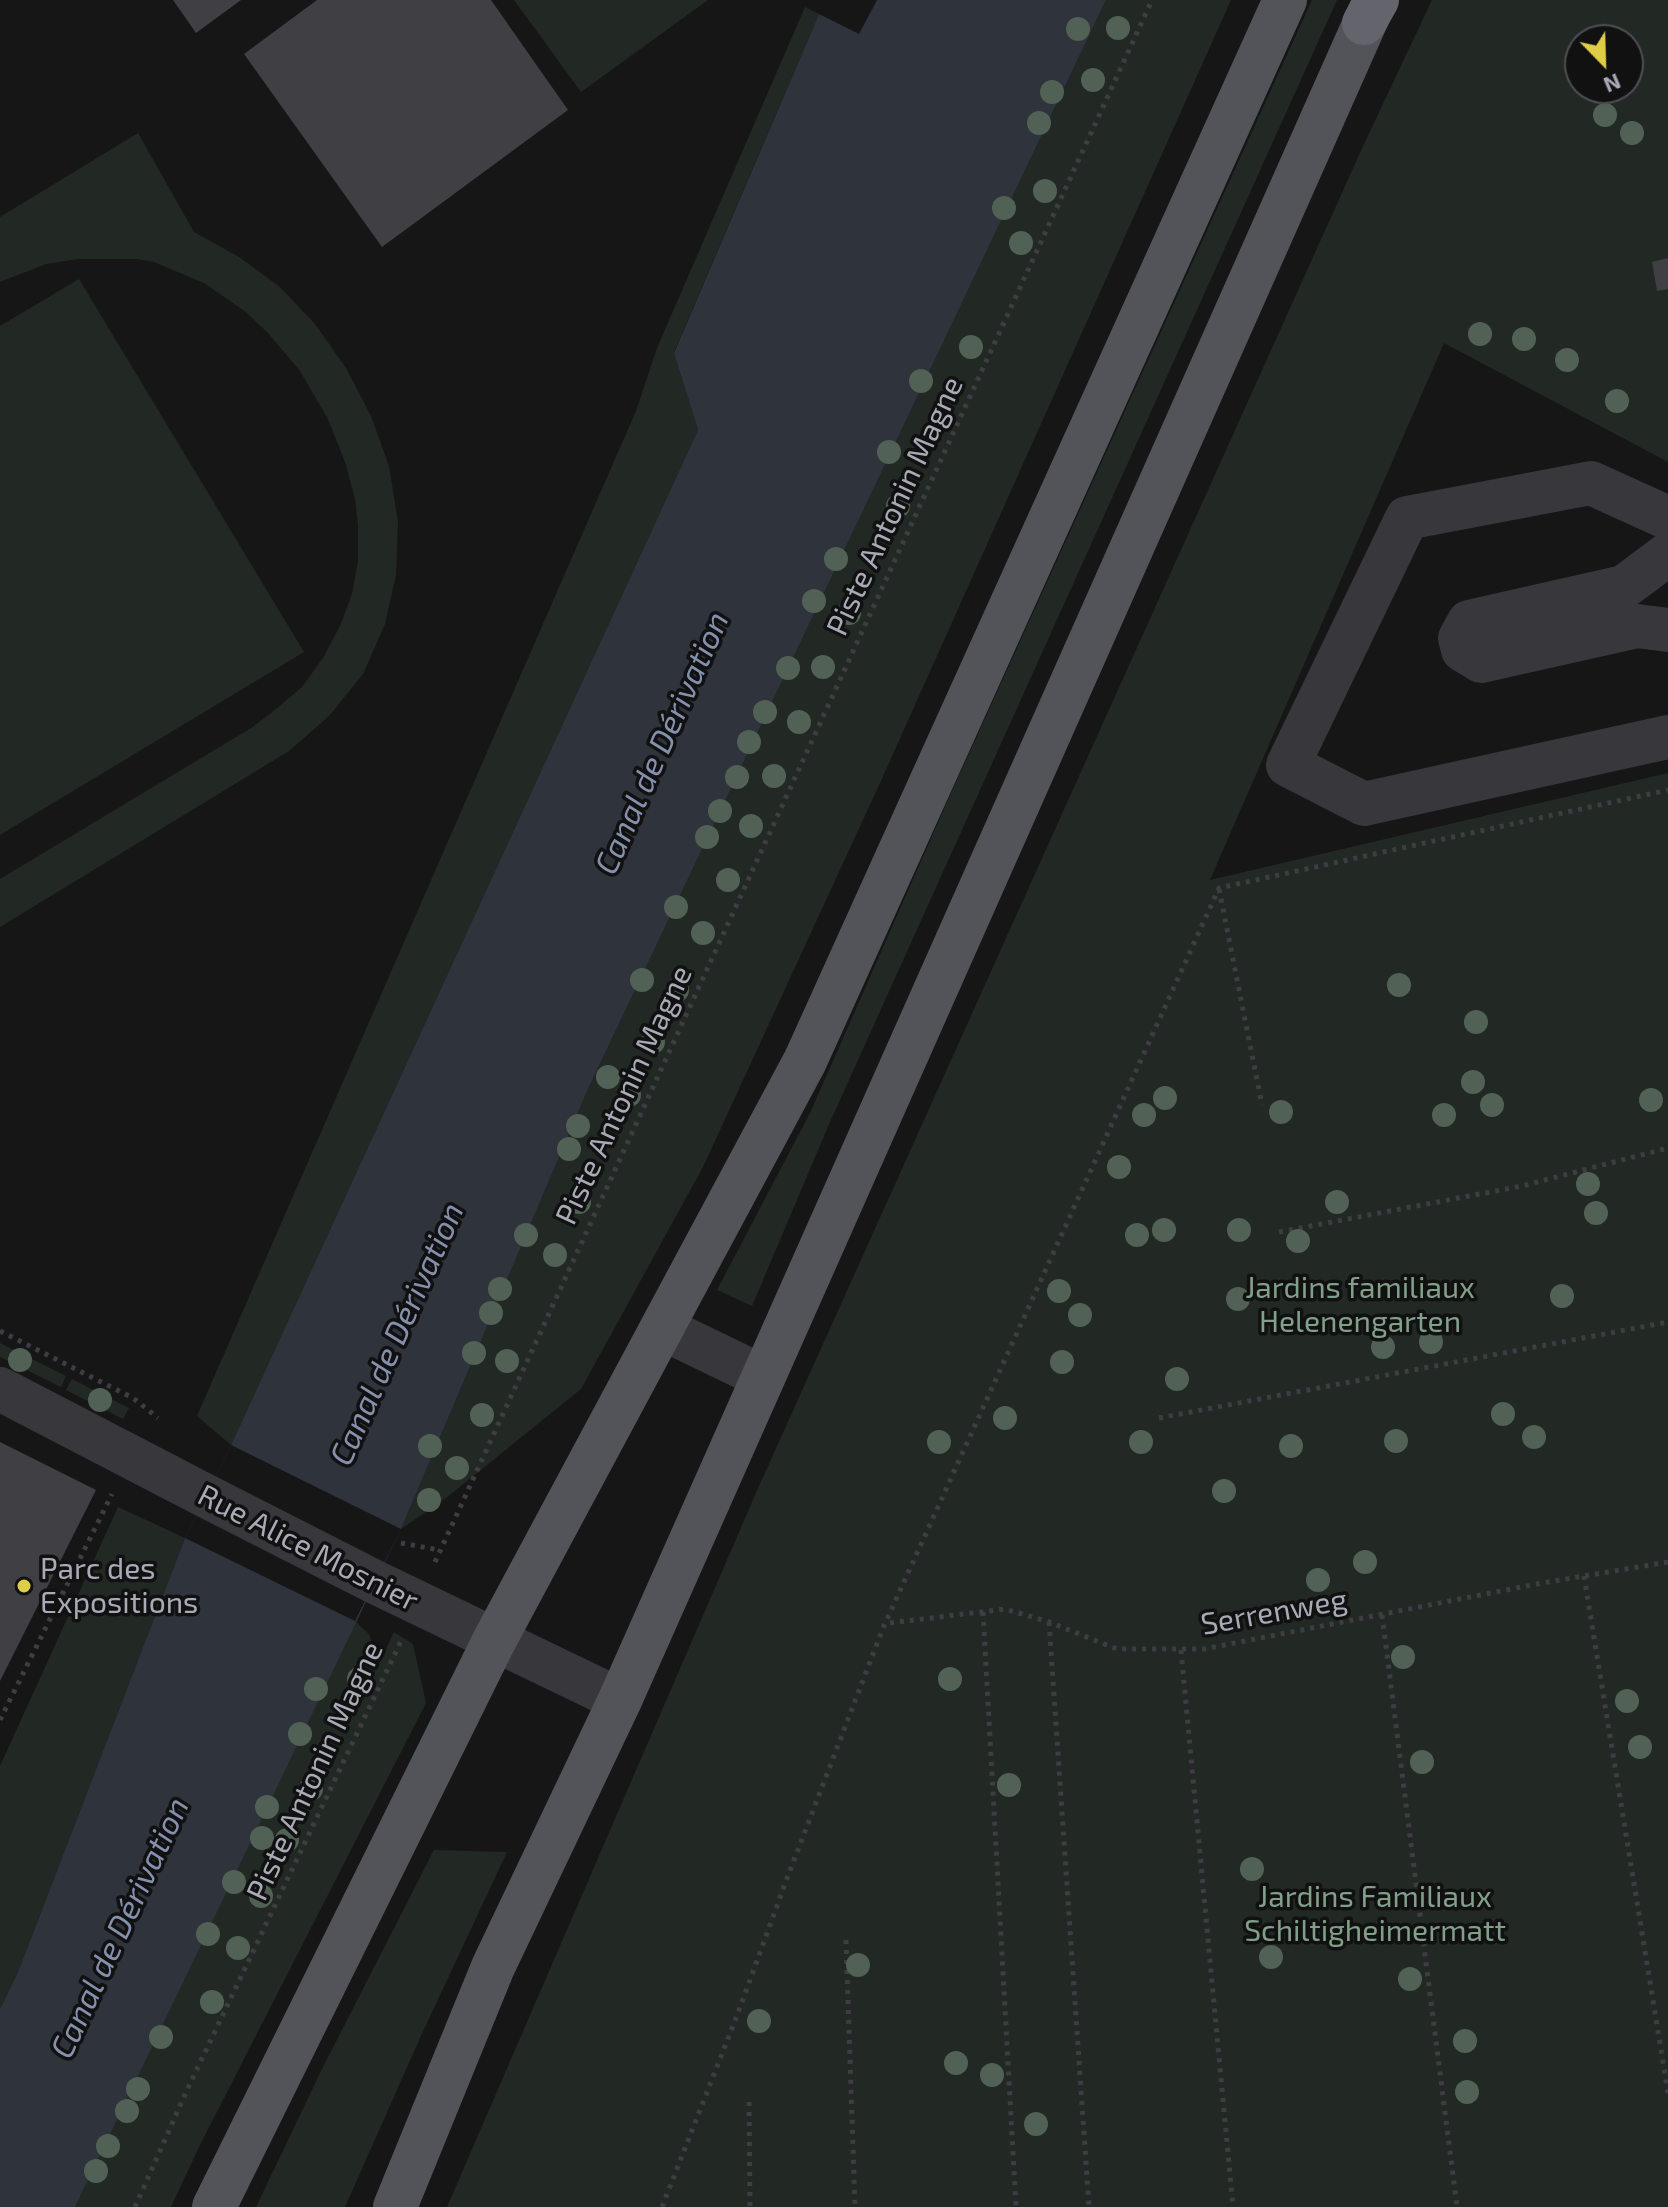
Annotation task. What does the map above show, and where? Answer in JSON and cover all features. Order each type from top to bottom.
[{"type":"main road","points":[[214,2207],[494,1641],[805,1061],[1285,0]]},
{"type":"main road","points":[[395,2207],[493,1967],[620,1700],[1372,8]]},
{"type":"street","points":[[1668,518],[1591,483],[1407,518],[1288,765],[1364,804],[1668,737]]},
{"type":"street","points":[[1659,561],[1666,630],[1637,626],[1481,661],[1463,650],[1460,638],[1469,622],[1624,587],[1659,561]]},
{"type":"street","points":[[662,1328],[763,1377]]},
{"type":"street","name":"Rue Alice Mosnier","points":[[0,1389],[375,1582],[620,1700]]},
{"type":"path","name":"Piste Antonin Magne","points":[[135,2207],[187,2090],[419,1604],[439,1550],[1152,0]]},
{"type":"path","points":[[1219,888],[1668,790]]},
{"type":"path","points":[[1219,888],[1262,1105]]},
{"type":"path","points":[[662,2207],[883,1628],[1219,888]]},
{"type":"path","points":[[1279,1232],[1522,1186],[1668,1148]]},
{"type":"path","points":[[1159,1418],[1668,1322]]},
{"type":"path","points":[[0,1331],[133,1398],[164,1423]]},
{"type":"path","points":[[0,1720],[130,1457]]},
{"type":"path","points":[[395,1542],[439,1550]]},
{"type":"path","name":"Serrenweg","points":[[890,1623],[1005,1609],[1049,1622],[1117,1649],[1204,1649],[1668,1562]]},
{"type":"path","points":[[1584,1576],[1668,2093]]},
{"type":"path","points":[[983,1612],[1016,2207]]},
{"type":"path","points":[[1382,1615],[1457,2207]]},
{"type":"path","points":[[1049,1622],[1089,2207]]},
{"type":"path","points":[[1181,1650],[1233,2207]]},
{"type":"path","points":[[846,1940],[855,2207]]},
{"type":"path","points":[[749,2102],[750,2207]]},
{"type":"green space","points":[[514,0],[708,0],[581,92]]},
{"type":"green space","points":[[1106,0],[1231,0],[880,783],[703,1167],[581,1389],[446,1498],[401,1529],[588,1089]]},
{"type":"green space","points":[[1312,0],[1337,0],[830,1122],[752,1306],[717,1290],[810,1113],[952,791]]},
{"type":"green space","points":[[1432,0],[1668,0],[1668,462],[1444,343],[1210,880],[1668,773],[1668,2207],[447,2207],[759,1486],[1364,144]]},
{"type":"green space","points":[[805,7],[819,14],[674,352],[698,430],[231,1445],[197,1416],[636,411],[657,348]]},
{"type":"green space","points":[[138,133],[194,232],[239,257],[280,287],[315,324],[346,368],[371,416],[389,466],[398,522],[396,575],[385,624],[363,674],[329,716],[289,751],[0,927],[0,879],[251,728],[302,687],[323,658],[340,626],[352,594],[358,561],[355,499],[328,419],[300,371],[246,312],[204,283],[154,262],[137,259],[78,259],[46,264],[0,282],[0,217]]},
{"type":"green space","points":[[79,279],[304,652],[0,835],[0,326]]},
{"type":"green space","points":[[0,1343],[66,1376],[61,1387],[0,1357]]},
{"type":"green space","points":[[72,1379],[129,1408],[123,1419],[66,1390]]},
{"type":"green space","points":[[118,1507],[185,1538],[18,1972],[0,2009],[0,1766]]},
{"type":"green space","points":[[355,1621],[369,1634],[378,1666],[394,1632],[413,1644],[426,1703],[171,2207],[75,2207]]},
{"type":"green space","points":[[434,1850],[507,1852],[345,2207],[256,2207],[322,2069]]},
{"type":"water","name":"Canal de Dérivation","points":[[877,0],[1106,0],[588,1089],[401,1529],[75,2207],[0,2207],[0,2009],[18,1972],[185,1538],[231,1445],[698,430],[674,353],[819,14],[859,34]]},
{"type":"pier","points":[[231,1445],[401,1529],[355,1621],[185,1538]]},
{"type":"building","points":[[173,0],[241,0],[196,33]]},
{"type":"building","points":[[317,0],[491,0],[568,110],[382,247],[244,54]]},
{"type":"building","points":[[1668,258],[1668,289],[1657,291],[1652,262]]},
{"type":"building","name":"Parc des Expositions","points":[[0,1442],[96,1490],[0,1681]]},
{"type":"place","name":"Parc des Expositions","points":[[24,1586]]},
{"type":"park label","name":"Jardins familiaux Helenengarten","points":[[1360,1305]]},
{"type":"park label","name":"Jardins Familiaux Schiltigheimermatt","points":[[1375,1914]]}]
